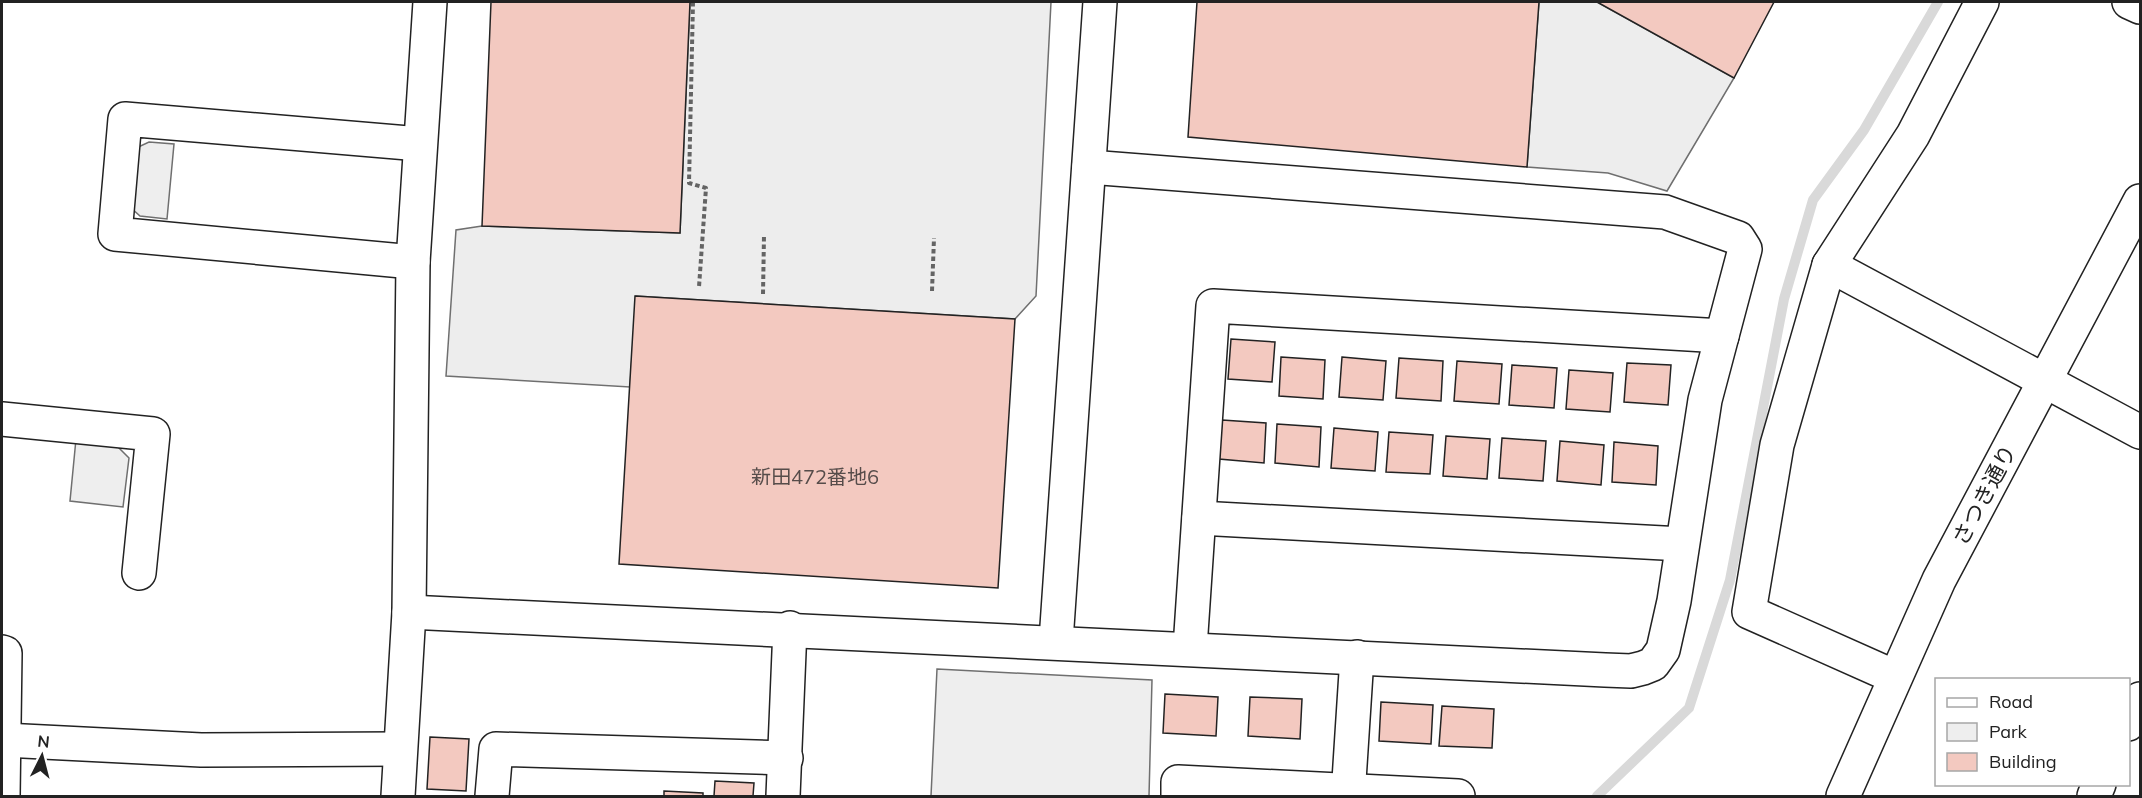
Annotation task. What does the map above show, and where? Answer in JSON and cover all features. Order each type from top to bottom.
[{"type":"street","points":[[398,796],[409,612],[413,262],[430,2]]},
{"type":"street","points":[[1056,641],[1100,2]]},
{"type":"street","points":[[1895,677],[1749,612],[1777,445],[1829,264],[1912,135],[1982,2]]},
{"type":"street","points":[[2129,2],[2140,7]]},
{"type":"street","points":[[413,262],[115,234],[124,119],[420,144]]},
{"type":"street","points":[[409,612],[790,628],[1605,670],[1631,671],[1653,664],[1663,650],[1674,601],[1705,400],[1744,249],[1738,238],[1665,212],[1089,167]]},
{"type":"street","name":"さつき通り","points":[[1843,796],[1940,580],[2140,201]]},
{"type":"street","points":[[1829,264],[2046,379],[2140,432]]},
{"type":"street","points":[[1190,648],[1213,306],[1722,336]]},
{"type":"street","points":[[2,419],[153,434],[139,573]]},
{"type":"street","points":[[1199,518],[1682,544]]},
{"type":"street","points":[[783,796],[790,628]]},
{"type":"street","points":[[2,652],[5,653],[3,796]]},
{"type":"street","points":[[1348,793],[1357,657]]},
{"type":"street","points":[[2130,720],[2140,699]]},
{"type":"street","points":[[4,740],[201,750],[400,749]]},
{"type":"street","points":[[492,796],[496,749],[786,759]]},
{"type":"street","points":[[1178,796],[1179,782],[1348,793],[1458,796]]},
{"type":"path","points":[[693,2],[688,183],[706,188],[699,287]]},
{"type":"path","points":[[763,294],[764,235]]},
{"type":"path","points":[[932,291],[934,238]]},
{"type":"green space","points":[[149,142],[174,144],[167,219],[140,216],[129,206],[134,149]]},
{"type":"green space","points":[[76,439],[114,443],[129,458],[123,507],[70,501]]},
{"type":"green space","points":[[937,669],[1152,680],[1149,796],[931,796]]},
{"type":"shaded area","points":[[690,2],[1051,2],[1036,296],[1015,319],[636,296],[630,387],[446,376],[456,230],[482,226],[680,233]]},
{"type":"shaded area","points":[[1539,2],[1597,2],[1734,78],[1667,191],[1608,173],[1527,167]]},
{"type":"building","points":[[491,2],[690,2],[680,233],[482,226]]},
{"type":"building","points":[[1197,2],[1539,2],[1527,167],[1188,137]]},
{"type":"building","points":[[1597,2],[1774,2],[1734,78]]},
{"type":"building","points":[[635,296],[1015,319],[998,588],[619,564]]},
{"type":"building","points":[[1231,339],[1275,342],[1272,382],[1228,379]]},
{"type":"building","points":[[1281,357],[1325,360],[1323,399],[1279,396]]},
{"type":"building","points":[[1342,357],[1386,361],[1383,400],[1339,397]]},
{"type":"building","points":[[1399,358],[1443,361],[1441,401],[1396,398]]},
{"type":"building","points":[[1457,361],[1502,364],[1499,404],[1454,401]]},
{"type":"building","points":[[1627,363],[1671,365],[1668,405],[1624,402]]},
{"type":"building","points":[[1512,365],[1557,368],[1554,408],[1509,405]]},
{"type":"building","points":[[1569,370],[1613,373],[1610,412],[1566,409]]},
{"type":"building","points":[[1222,420],[1266,423],[1264,463],[1219,459]]},
{"type":"building","points":[[1277,424],[1321,427],[1319,467],[1275,463]]},
{"type":"building","points":[[1334,428],[1378,432],[1375,471],[1331,468]]},
{"type":"building","points":[[1389,432],[1433,435],[1430,474],[1386,472]]},
{"type":"building","points":[[1446,436],[1490,439],[1487,479],[1443,476]]},
{"type":"building","points":[[1502,438],[1546,441],[1543,481],[1499,478]]},
{"type":"building","points":[[1560,441],[1604,445],[1601,485],[1557,481]]},
{"type":"building","points":[[1614,442],[1658,446],[1656,485],[1612,482]]},
{"type":"building","points":[[1165,694],[1218,697],[1216,736],[1163,733]]},
{"type":"building","points":[[1250,697],[1302,699],[1300,739],[1248,736]]},
{"type":"building","points":[[1381,702],[1433,705],[1431,744],[1379,741]]},
{"type":"building","points":[[1442,706],[1494,709],[1492,748],[1439,746]]},
{"type":"building","points":[[430,737],[469,739],[466,791],[427,789]]},
{"type":"building","points":[[715,781],[754,783],[753,796],[714,796]]},
{"type":"building","points":[[664,791],[703,793],[703,796],[664,796]]},
{"type":"waterway","points":[[1597,796],[1689,708],[1730,580],[1784,299],[1813,200],[1864,130],[1938,2]]}]
